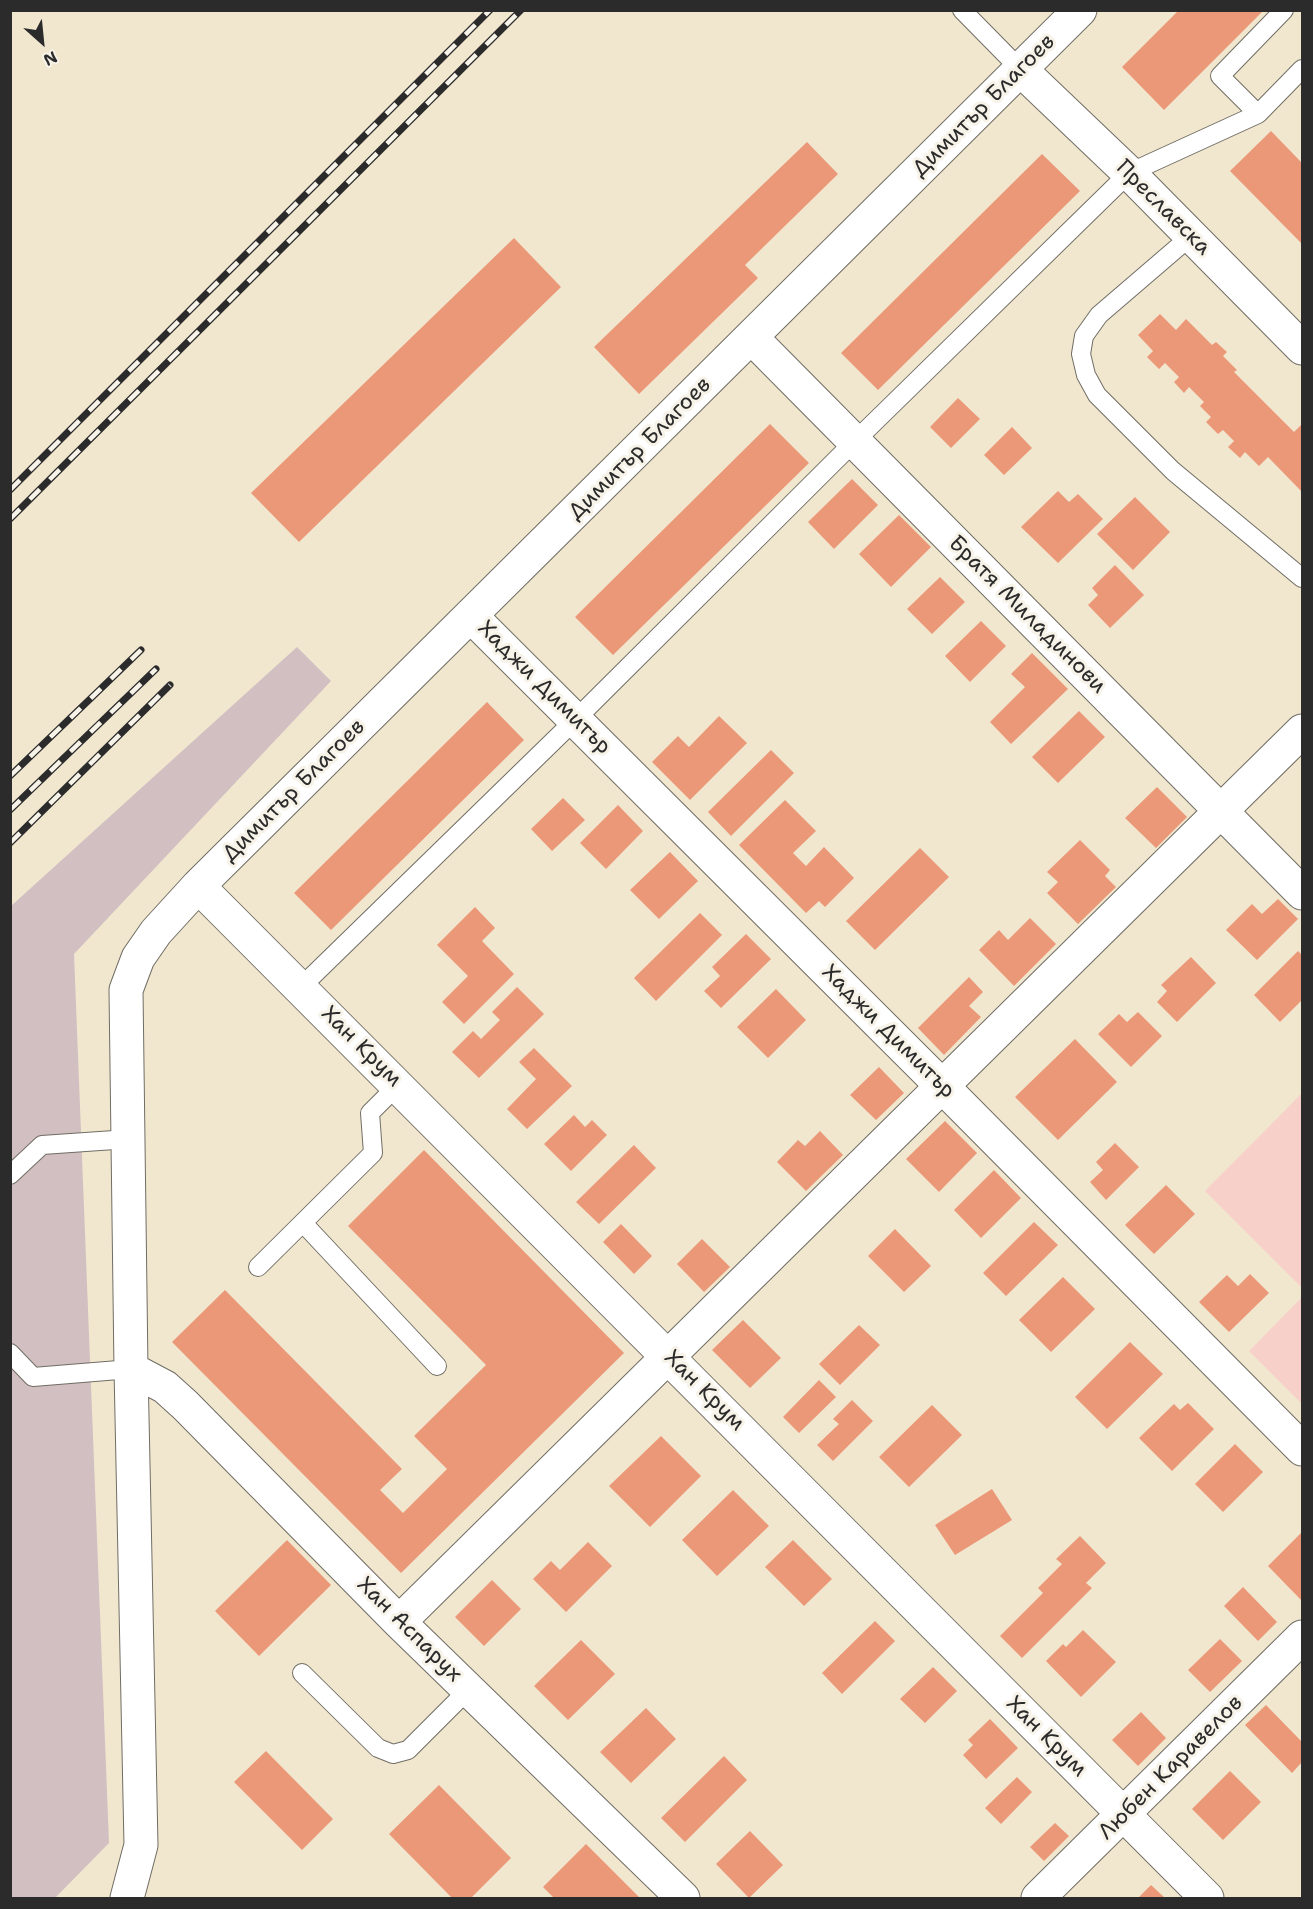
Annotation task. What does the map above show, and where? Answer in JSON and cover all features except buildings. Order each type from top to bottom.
[{"type":"street","name":"Димитър Благоев","points":[[130,1898],[141,1845],[126,990],[138,958],[198,886],[1080,10]]},
{"type":"street","name":"Преславска","points":[[1021,70],[1129,173],[1302,348]]},
{"type":"street","name":"Братя Миладинови","points":[[752,338],[1302,893]]},
{"type":"street","name":"Хаджи Димитър","points":[[471,616],[1302,1449]]},
{"type":"street","points":[[399,1622],[1302,731]]},
{"type":"street","name":"Хан Крум","points":[[198,886],[398,1084],[1207,1899]]},
{"type":"street","name":"Хан Аспарух","points":[[131,1369],[165,1387],[185,1404],[399,1622],[683,1899]]},
{"type":"street","name":"Любен Каравелов","points":[[1038,1899],[1302,1637]]},
{"type":"lane","points":[[962,10],[1021,70]]},
{"type":"lane","points":[[1257,114],[1220,76],[1284,10]]},
{"type":"lane","points":[[301,987],[1129,173],[1257,114],[1302,69]]},
{"type":"lane","points":[[1191,236],[1099,315],[1084,336],[1082,354],[1086,375],[1097,395],[1173,471],[1302,578]]},
{"type":"lane","points":[[258,1267],[373,1153],[370,1113],[398,1084]]},
{"type":"lane","points":[[10,1175],[42,1145],[129,1139]]},
{"type":"lane","points":[[303,1223],[437,1366]]},
{"type":"lane","points":[[10,1353],[33,1377],[131,1369]]},
{"type":"lane","points":[[302,1673],[378,1748],[393,1754],[408,1750],[469,1689]]},
{"type":"shaded area","points":[[297,647],[331,681],[74,954],[109,1843],[55,1898],[11,1898],[11,906]]},
{"type":"shaded area","points":[[1302,1093],[1302,1288],[1205,1191]]},
{"type":"shaded area","points":[[1302,1297],[1302,1404],[1249,1351]]},
{"type":"railway","points":[[10,490],[490,10]]},
{"type":"railway","points":[[10,519],[521,10]]},
{"type":"railway","points":[[10,776],[141,650]]},
{"type":"railway","points":[[10,810],[156,669]]},
{"type":"railway","points":[[10,843],[170,685]]}]
